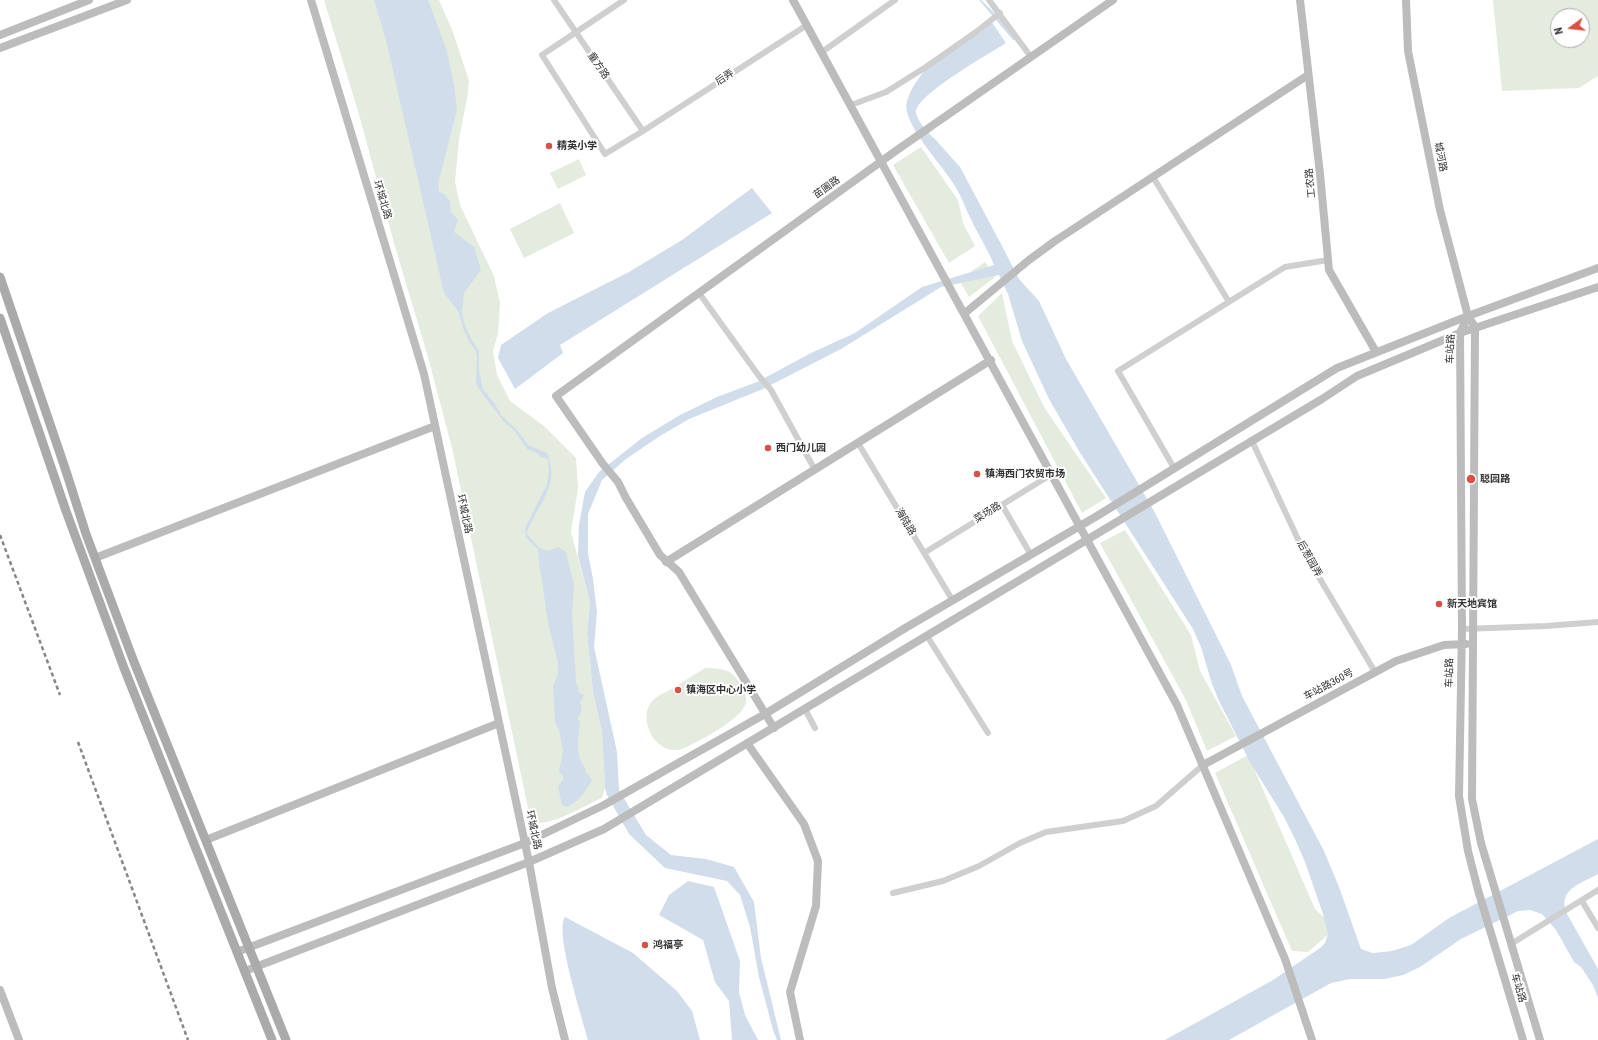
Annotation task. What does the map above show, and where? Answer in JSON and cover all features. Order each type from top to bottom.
[{"type":"main road","points":[[0,276],[95,558],[134,662],[286,1040]]},
{"type":"main road","points":[[0,318],[66,511],[124,668],[272,1040]]},
{"type":"street","points":[[0,34],[89,0]]},
{"type":"street","points":[[0,48],[127,0]]},
{"type":"street","name":"环城北路","points":[[311,0],[424,374],[529,862],[552,988],[565,1040]]},
{"type":"street","name":"童方路","points":[[554,0],[643,131]]},
{"type":"street","points":[[575,32],[624,0]]},
{"type":"street","points":[[793,0],[991,360],[1177,705],[1285,959],[1312,1040]]},
{"type":"street","points":[[822,52],[895,0]]},
{"type":"street","points":[[989,0],[1000,13],[1030,57]]},
{"type":"street","name":"苗圃路","points":[[666,562],[660,556],[618,482],[603,464],[556,396],[881,162],[1113,0]]},
{"type":"street","name":"工农路","points":[[1300,0],[1320,174],[1329,270],[1376,352]]},
{"type":"street","name":"城河路","points":[[1406,0],[1408,51],[1440,210],[1468,316]]},
{"type":"street","points":[[851,105],[886,92],[926,67],[976,32],[1000,13]]},
{"type":"street","name":"后弄","points":[[575,32],[542,55],[605,154],[807,25]]},
{"type":"street","points":[[964,313],[1018,268],[1055,241],[1308,75]]},
{"type":"street","points":[[1153,177],[1229,302]]},
{"type":"street","points":[[1174,468],[1118,371],[1286,267],[1328,260]]},
{"type":"street","points":[[237,952],[525,843],[604,806],[765,714],[1031,555],[1337,368],[1468,316],[1598,268]]},
{"type":"street","points":[[245,971],[529,862],[604,829],[1088,540],[1322,399],[1357,376],[1475,327],[1598,287]]},
{"type":"street","points":[[699,293],[759,376],[771,390],[815,470]]},
{"type":"street","points":[[1468,316],[1475,327]]},
{"type":"street","name":"车站路","points":[[1468,316],[1460,333],[1462,629],[1459,796],[1468,851],[1478,890],[1523,1040]]},
{"type":"street","name":"车站路","points":[[1475,327],[1472,799],[1481,843],[1540,1040]]},
{"type":"street","points":[[774,728],[678,572],[666,562],[991,360]]},
{"type":"street","points":[[95,558],[435,426]]},
{"type":"street","name":"后葱园弄","points":[[1252,441],[1304,552],[1375,672]]},
{"type":"street","name":"海陆路","points":[[858,443],[953,601]]},
{"type":"street","name":"菜场路","points":[[924,553],[1052,474]]},
{"type":"street","points":[[1002,505],[1031,555]]},
{"type":"street","points":[[1462,629],[1546,626],[1598,622]]},
{"type":"street","points":[[927,636],[988,733]]},
{"type":"street","name":"车站路360号","points":[[1203,765],[1396,661],[1444,645],[1472,644]]},
{"type":"street","points":[[805,709],[815,728]]},
{"type":"street","points":[[206,840],[499,723]]},
{"type":"street","points":[[747,744],[804,824],[818,861],[816,906],[790,992],[800,1040]]},
{"type":"street","points":[[893,893],[943,881],[979,866],[1020,843],[1046,832],[1123,821],[1156,806],[1203,765]]},
{"type":"street","points":[[1511,944],[1598,890]]},
{"type":"street","points":[[1582,900],[1598,928]]},
{"type":"street","points":[[0,990],[19,1040]]},
{"type":"shaded area","points":[[324,0],[439,0],[453,32],[469,81],[459,139],[455,182],[460,205],[494,276],[500,303],[498,333],[493,351],[497,375],[510,401],[544,426],[576,458],[578,488],[571,532],[590,603],[587,634],[593,692],[602,732],[605,788],[602,798],[557,819],[547,822],[531,822],[452,448],[428,357],[394,243],[358,111]]},
{"type":"shaded area","points":[[1493,0],[1598,0],[1598,76],[1579,88],[1502,91]]},
{"type":"shaded area","points":[[921,147],[958,200],[963,223],[975,246],[949,263],[893,165]]},
{"type":"shaded area","points":[[579,159],[586,175],[558,189],[550,173]]},
{"type":"shaded area","points":[[560,203],[574,233],[524,258],[510,229]]},
{"type":"shaded area","points":[[985,262],[995,277],[969,297],[959,280]]},
{"type":"shaded area","points":[[1002,293],[1012,341],[1044,407],[1106,498],[1082,513],[978,316]]},
{"type":"shaded area","points":[[1125,530],[1191,635],[1200,671],[1236,736],[1207,751],[1186,700],[1100,543]]},
{"type":"shaded area","points":[[705,668],[725,670],[733,674],[743,689],[746,702],[738,715],[721,728],[687,747],[676,750],[666,749],[652,736],[648,727],[646,717],[648,708],[656,697]]},
{"type":"shaded area","points":[[1248,755],[1315,909],[1327,920],[1330,933],[1308,952],[1292,951],[1215,773]]},
{"type":"water","points":[[374,0],[428,0],[447,51],[454,85],[457,110],[438,184],[439,192],[443,193],[450,201],[451,212],[458,220],[454,232],[474,247],[481,270],[464,293],[462,312],[464,323],[471,339],[479,351],[479,371],[483,389],[495,404],[501,415],[517,430],[528,445],[547,453],[550,462],[551,479],[549,486],[543,502],[528,529],[527,534],[539,548],[549,551],[558,547],[566,552],[574,585],[572,612],[576,683],[579,689],[578,692],[584,695],[580,703],[582,706],[580,715],[577,719],[580,721],[578,751],[586,773],[592,781],[578,800],[566,807],[562,805],[558,786],[563,780],[563,776],[559,772],[563,751],[559,729],[555,723],[553,687],[558,674],[558,663],[548,623],[538,550],[526,537],[525,528],[547,484],[549,470],[548,459],[541,457],[537,453],[527,449],[514,430],[505,423],[481,392],[476,383],[476,351],[464,331],[458,311],[444,293],[386,40]]},
{"type":"water","points":[[979,0],[981,0],[1021,39],[1013,40]]},
{"type":"water","points":[[991,21],[1006,43],[941,84],[920,103],[916,114],[926,130],[960,167],[1019,279],[1039,301],[1066,359],[1154,511],[1231,665],[1242,696],[1324,851],[1339,887],[1361,949],[1373,953],[1392,951],[1411,945],[1449,918],[1598,839],[1598,874],[1579,884],[1568,892],[1564,904],[1566,912],[1598,969],[1598,998],[1593,985],[1581,967],[1574,962],[1556,930],[1542,914],[1530,910],[1518,911],[1461,939],[1420,967],[1403,975],[1384,979],[1350,979],[1331,983],[1229,1040],[1165,1040],[1273,980],[1320,948],[1325,943],[1328,934],[1323,914],[1305,862],[1295,839],[1284,817],[1251,764],[1219,701],[1212,684],[1201,647],[1193,629],[1079,451],[1049,399],[1022,341],[1008,294],[999,275],[941,287],[841,349],[763,389],[689,419],[626,459],[602,480],[588,514],[588,553],[597,612],[594,647],[617,752],[619,790],[646,835],[671,855],[706,859],[734,867],[754,902],[761,958],[781,1040],[777,1040],[773,1030],[759,977],[750,927],[740,895],[727,881],[665,868],[629,834],[607,795],[605,788],[602,732],[593,692],[587,633],[590,603],[578,556],[579,525],[585,492],[599,472],[642,438],[680,415],[717,397],[757,382],[811,353],[855,333],[922,287],[994,265],[957,190],[950,178],[916,132],[910,121],[907,110],[907,101],[913,88],[931,65],[954,46]]},
{"type":"water","points":[[752,188],[772,213],[560,345],[563,353],[515,389],[498,358],[501,345],[548,313],[629,272],[682,240]]},
{"type":"water","points":[[688,881],[714,887],[740,961],[739,992],[745,1015],[758,1040],[732,1040],[729,1001],[715,982],[703,940],[659,915],[669,895]]},
{"type":"water","points":[[565,917],[633,953],[677,991],[692,1011],[700,1040],[588,1040],[570,977],[566,957],[563,940],[563,926]]},
{"type":"railway","points":[[0,535],[60,695]]},
{"type":"railway","points":[[78,742],[188,1040]]},
{"type":"place","name":"精英小学","points":[[549,146]]},
{"type":"place","name":"西门幼儿园","points":[[768,448]]},
{"type":"place","name":"镇海西门农贸市场","points":[[977,474]]},
{"type":"place","name":"聪园路","points":[[1471,479]]},
{"type":"place","name":"新天地宾馆","points":[[1439,604]]},
{"type":"place","name":"镇海区中心小学","points":[[678,690]]},
{"type":"place","name":"鸿福亭","points":[[645,945]]}]
